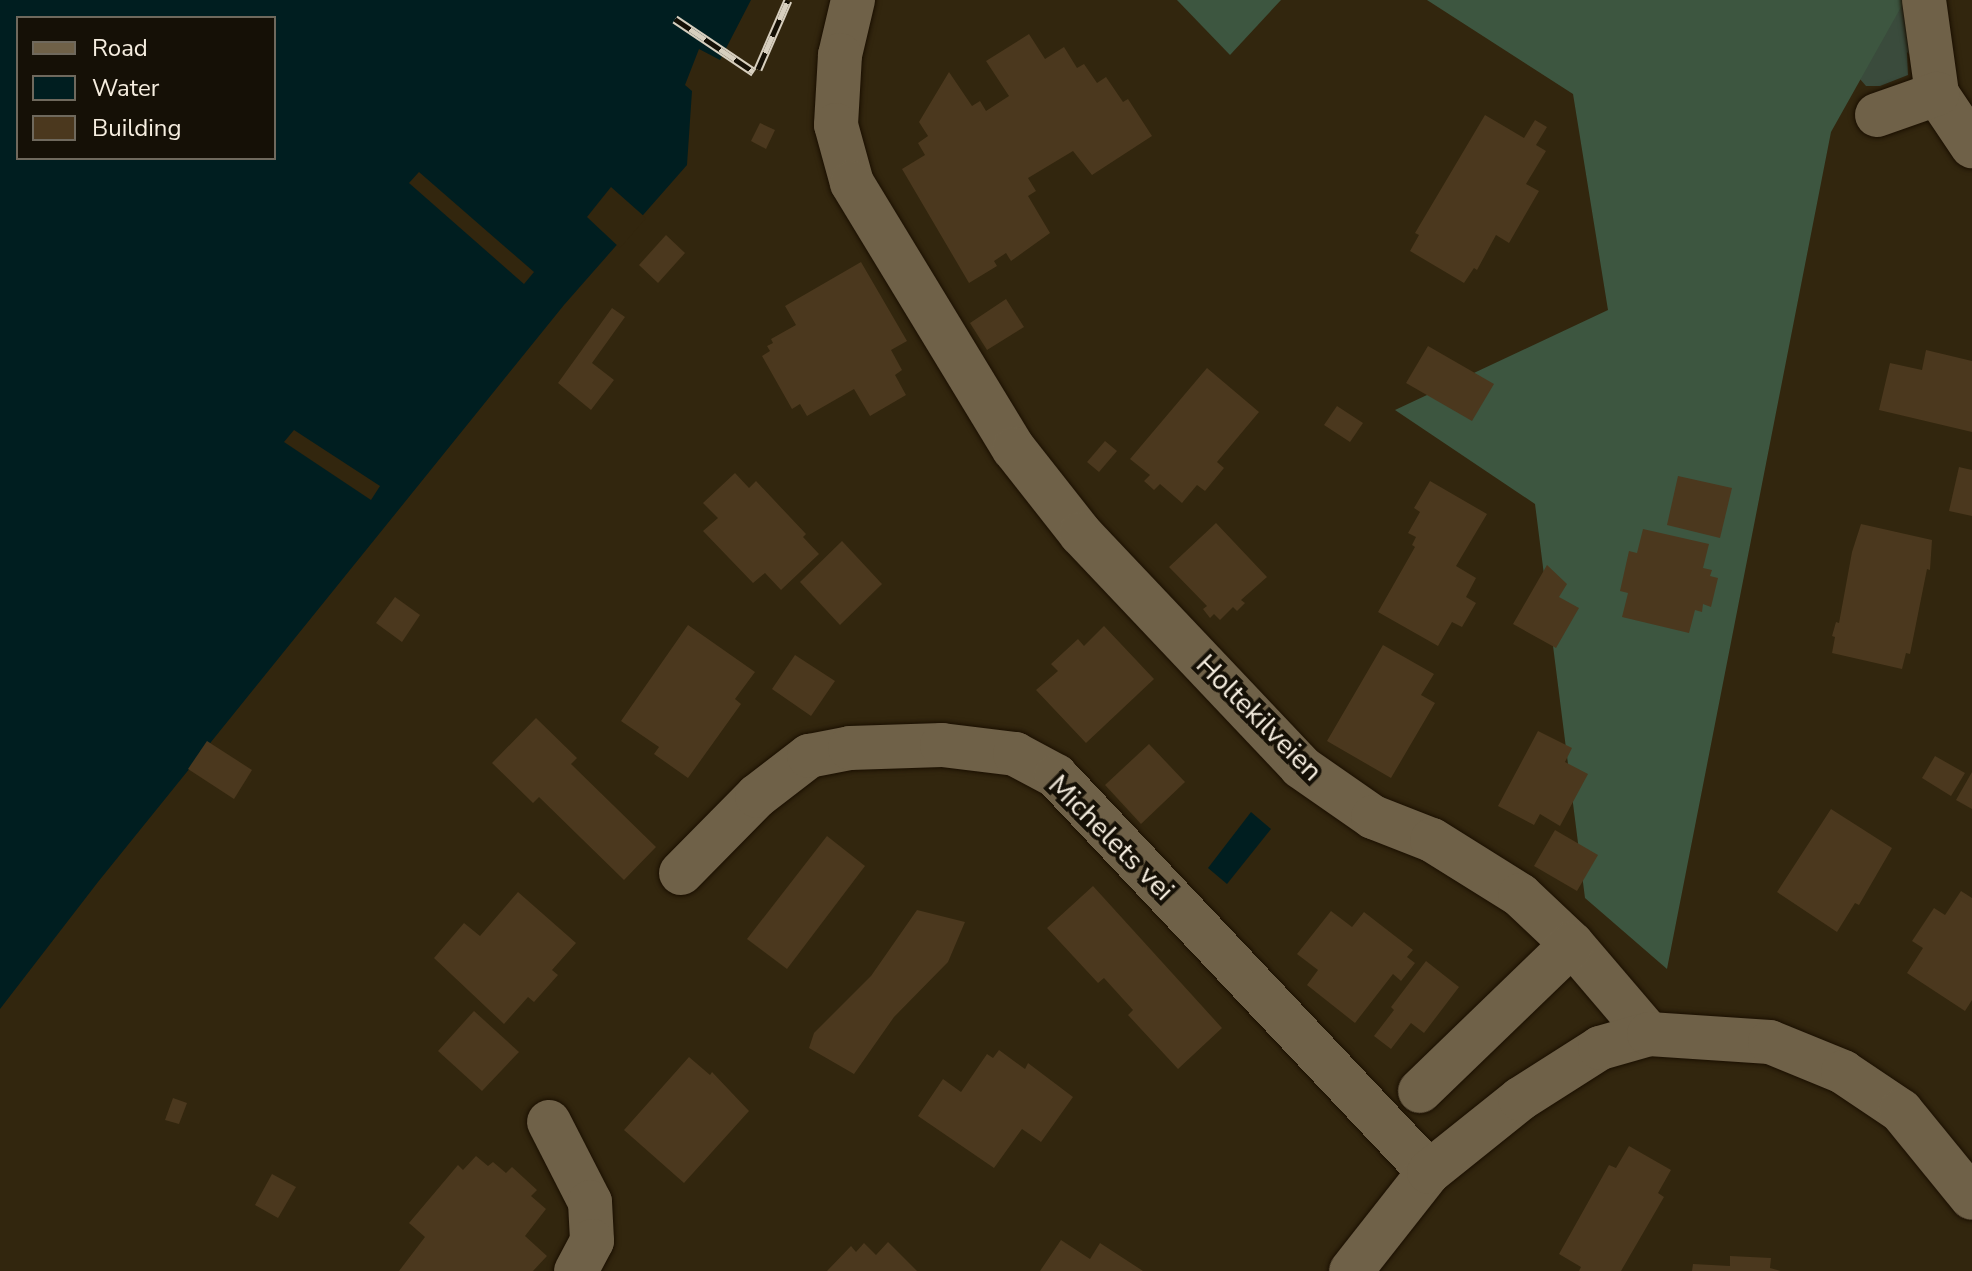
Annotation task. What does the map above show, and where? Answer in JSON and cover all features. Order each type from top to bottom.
[{"type":"street","name":"Holtekilveien","points":[[853,0],[840,55],[836,125],[852,183],[1014,449],[1081,534],[1301,767],[1373,817],[1432,840],[1520,895],[1572,944],[1649,1034]]},
{"type":"street","points":[[1924,0],[1937,94],[1972,146]]},
{"type":"street","points":[[1877,115],[1937,94]]},
{"type":"street","name":"Michelets vei","points":[[681,873],[757,796],[809,756],[850,748],[942,745],[1015,754],[1056,776],[1429,1172]]},
{"type":"street","points":[[1420,1091],[1572,944]]},
{"type":"street","points":[[1351,1271],[1429,1172],[1520,1099],[1600,1048],[1649,1034],[1770,1042],[1843,1072],[1901,1111],[1972,1198]]},
{"type":"street","points":[[549,1122],[590,1202],[592,1241],[576,1271]]},
{"type":"green space","points":[[1177,0],[1281,0],[1230,55]]},
{"type":"green space","points":[[1427,0],[1905,0],[1831,132],[1667,969],[1585,898],[1535,504],[1395,410],[1608,310],[1573,94]]},
{"type":"green space","points":[[1915,0],[1915,60],[1907,52],[1908,75],[1880,86],[1866,86],[1796,5]]},
{"type":"water","points":[[0,0],[751,0],[720,60],[699,49],[685,85],[692,91],[687,165],[564,305],[98,882],[0,1009]]},
{"type":"water","points":[[1251,812],[1271,829],[1227,884],[1208,868]]},
{"type":"pier","points":[[419,172],[534,272],[524,284],[409,183]]},
{"type":"pier","points":[[611,187],[646,218],[620,248],[587,217]]},
{"type":"pier","points":[[294,430],[380,486],[371,500],[284,442]]},
{"type":"building","points":[[1029,34],[1045,59],[1064,47],[1077,68],[1084,64],[1097,83],[1106,77],[1123,102],[1128,99],[1152,136],[1092,175],[1073,151],[1028,178],[1036,191],[1028,196],[1050,233],[1011,261],[1006,253],[994,261],[997,266],[969,283],[902,169],[925,155],[918,143],[928,136],[919,122],[949,72],[972,106],[980,101],[986,111],[1009,96],[986,61]]},
{"type":"building","points":[[1485,115],[1524,138],[1535,120],[1547,127],[1536,145],[1546,151],[1526,184],[1539,191],[1509,243],[1496,235],[1477,270],[1474,268],[1464,283],[1410,251],[1419,235],[1415,233]]},
{"type":"building","points":[[760,123],[775,130],[766,149],[751,141]]},
{"type":"building","points":[[666,235],[685,253],[658,283],[639,265]]},
{"type":"building","points":[[861,262],[907,341],[891,350],[902,370],[895,375],[906,395],[870,416],[854,389],[807,416],[800,404],[792,409],[762,356],[770,351],[767,346],[773,343],[771,339],[796,325],[785,306]]},
{"type":"building","points":[[1006,299],[1024,327],[987,350],[970,323]]},
{"type":"building","points":[[612,308],[625,317],[592,363],[614,380],[591,410],[558,383]]},
{"type":"building","points":[[1428,346],[1494,384],[1472,421],[1406,383]]},
{"type":"building","points":[[1926,350],[1972,361],[1972,432],[1879,410],[1890,363],[1922,370]]},
{"type":"building","points":[[1207,368],[1259,412],[1217,462],[1224,468],[1205,491],[1197,485],[1182,503],[1160,484],[1154,490],[1144,481],[1150,475],[1130,459]]},
{"type":"building","points":[[1337,406],[1363,423],[1350,442],[1324,425]]},
{"type":"building","points":[[1105,441],[1117,451],[1099,472],[1087,462]]},
{"type":"building","points":[[1959,467],[1972,470],[1972,516],[1949,511]]},
{"type":"building","points":[[735,473],[749,488],[756,481],[806,534],[803,537],[819,554],[781,590],[765,573],[753,583],[703,531],[718,518],[703,503]]},
{"type":"building","points":[[1678,476],[1732,488],[1720,538],[1667,525]]},
{"type":"building","points":[[1430,481],[1487,514],[1456,566],[1476,578],[1466,597],[1476,603],[1462,627],[1452,622],[1438,646],[1378,612],[1415,547],[1412,545],[1416,537],[1408,533],[1420,512],[1414,508]]},
{"type":"building","points":[[1216,523],[1267,577],[1241,600],[1245,603],[1237,611],[1233,607],[1220,620],[1214,614],[1210,618],[1203,609],[1207,606],[1169,567]]},
{"type":"building","points":[[1861,524],[1932,540],[1930,570],[1927,569],[1910,654],[1906,653],[1902,669],[1832,653],[1835,637],[1832,636],[1836,622],[1839,623],[1852,552]]},
{"type":"building","points":[[1643,529],[1709,544],[1703,568],[1712,570],[1710,576],[1718,578],[1711,607],[1703,604],[1702,612],[1695,610],[1689,633],[1622,617],[1628,593],[1620,591],[1629,551],[1637,553]]},
{"type":"building","points":[[842,541],[882,584],[840,625],[800,582]]},
{"type":"building","points":[[1547,565],[1567,584],[1559,597],[1579,608],[1556,648],[1513,624]]},
{"type":"building","points":[[395,597],[420,615],[402,642],[376,623]]},
{"type":"building","points":[[688,625],[755,672],[735,699],[741,704],[688,778],[654,754],[659,747],[621,721]]},
{"type":"building","points":[[1104,626],[1154,679],[1086,743],[1036,690],[1058,671],[1051,664],[1078,639],[1084,646]]},
{"type":"building","points":[[1383,645],[1434,674],[1421,695],[1435,703],[1391,778],[1327,741]]},
{"type":"building","points":[[795,655],[835,681],[811,716],[772,689]]},
{"type":"building","points":[[536,718],[577,758],[571,764],[656,847],[624,880],[539,797],[533,803],[492,763]]},
{"type":"building","points":[[1538,731],[1572,748],[1565,762],[1588,774],[1560,826],[1540,814],[1534,825],[1498,806]]},
{"type":"building","points":[[207,741],[252,770],[234,799],[188,769]]},
{"type":"building","points":[[1149,744],[1185,782],[1141,824],[1105,785]]},
{"type":"building","points":[[1935,756],[1965,773],[1951,796],[1922,778]]},
{"type":"building","points":[[1972,772],[1972,809],[1956,800]]},
{"type":"building","points":[[1831,809],[1892,848],[1859,905],[1855,903],[1837,932],[1777,892]]},
{"type":"building","points":[[1555,830],[1598,855],[1577,891],[1534,866]]},
{"type":"building","points":[[827,836],[865,866],[787,969],[747,939]]},
{"type":"building","points":[[1093,886],[1222,1028],[1178,1069],[1128,1015],[1133,1010],[1104,978],[1098,983],[1047,928]]},
{"type":"building","points":[[1961,891],[1972,898],[1972,1000],[1965,1011],[1907,973],[1923,948],[1912,941],[1934,908],[1945,915]]},
{"type":"building","points":[[518,892],[576,943],[552,970],[558,975],[534,1002],[528,997],[504,1024],[434,958],[464,923],[480,936]]},
{"type":"building","points":[[917,910],[965,922],[948,962],[894,1017],[854,1074],[809,1048],[814,1033],[871,976]]},
{"type":"building","points":[[1331,911],[1352,927],[1364,912],[1413,950],[1407,957],[1415,963],[1401,981],[1393,974],[1355,1023],[1307,985],[1318,970],[1297,954]]},
{"type":"building","points":[[1426,961],[1459,987],[1424,1033],[1411,1023],[1391,1049],[1374,1036],[1394,1010],[1391,1007]]},
{"type":"building","points":[[474,1011],[519,1052],[482,1091],[438,1051]]},
{"type":"building","points":[[999,1050],[1025,1069],[1028,1063],[1073,1097],[1041,1142],[1022,1129],[994,1168],[918,1116],[943,1079],[961,1092],[987,1054],[993,1058]]},
{"type":"building","points":[[689,1057],[710,1075],[712,1072],[749,1111],[684,1183],[624,1130]]},
{"type":"building","points":[[173,1098],[187,1103],[179,1124],[165,1120]]},
{"type":"building","points":[[1629,1146],[1671,1170],[1658,1193],[1664,1197],[1621,1271],[1579,1271],[1581,1267],[1559,1254],[1609,1165],[1616,1168]]},
{"type":"building","points":[[476,1156],[488,1166],[493,1162],[506,1173],[512,1167],[537,1190],[531,1196],[546,1209],[525,1236],[547,1256],[533,1271],[399,1271],[425,1237],[409,1223],[458,1165],[463,1170]]},
{"type":"building","points":[[272,1174],[296,1187],[278,1218],[255,1205]]},
{"type":"building","points":[[1061,1240],[1090,1259],[1100,1243],[1143,1271],[1040,1271]]},
{"type":"building","points":[[888,1242],[917,1271],[827,1271],[851,1246],[856,1252],[864,1243],[876,1255]]},
{"type":"building","points":[[1730,1256],[1771,1258],[1770,1268],[1781,1271],[1692,1271],[1693,1264],[1730,1266]]},
{"type":"railway","points":[[758,69],[788,0]]},
{"type":"railway","points":[[675,19],[754,72]]}]
